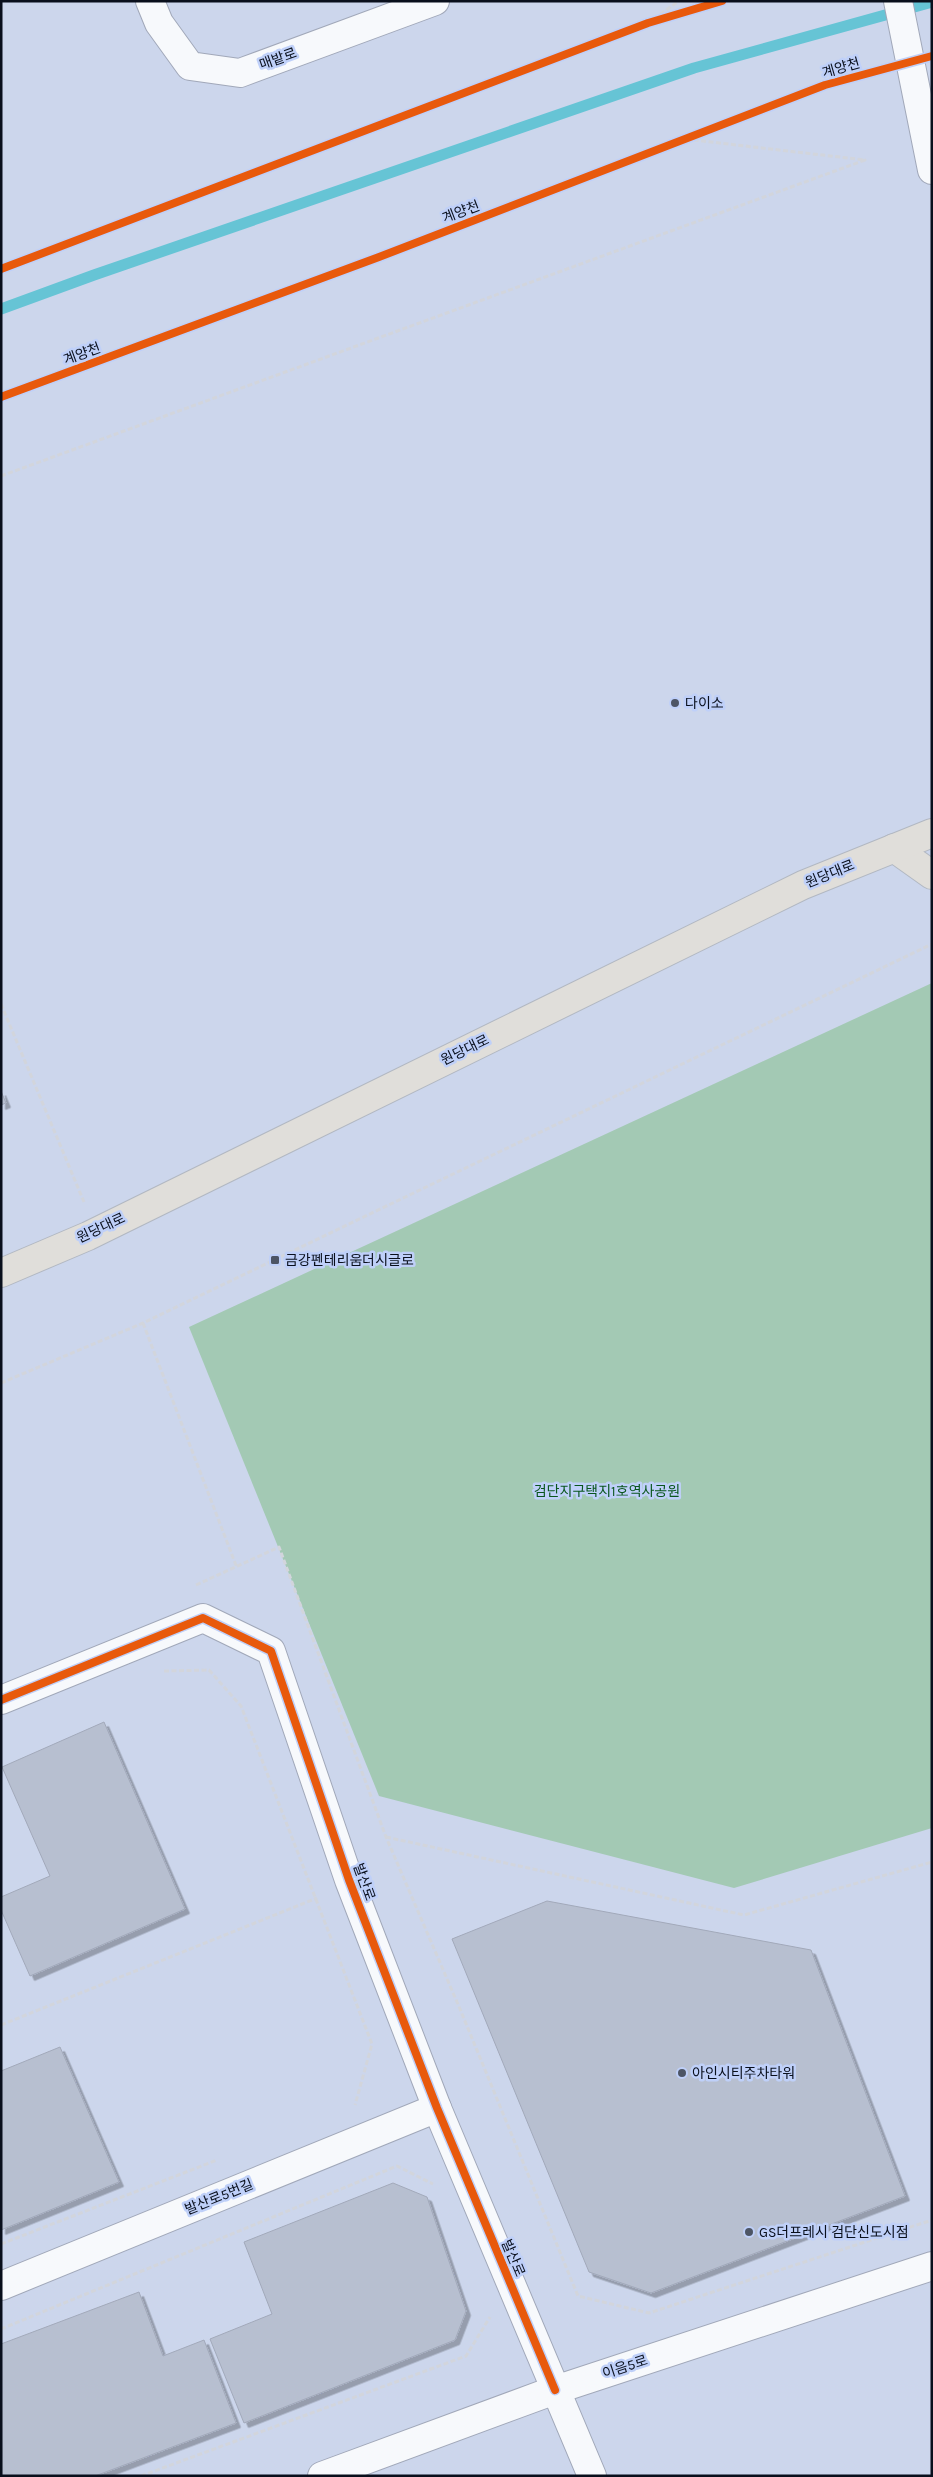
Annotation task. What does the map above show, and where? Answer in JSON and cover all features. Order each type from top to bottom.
[{"type":"main road","name":"원당대로","points":[[1,1273],[97,1231],[803,885],[932,833]]},
{"type":"main road","points":[[894,848],[932,875]]},
{"type":"street","name":"매밭로","points":[[150,1],[159,22],[190,66],[240,73],[435,1]]},
{"type":"street","points":[[898,1],[932,170]]},
{"type":"street","name":"발산로","points":[[1,1700],[203,1618],[271,1651],[349,1880],[437,2108],[592,2476]]},
{"type":"street","name":"발산로5번길","points":[[1,2286],[437,2108]]},
{"type":"street","name":"이음5로","points":[[322,2476],[555,2390],[932,2266]]},
{"type":"path","points":[[648,23],[679,1]]},
{"type":"path","points":[[639,27],[676,15]]},
{"type":"path","points":[[676,143],[702,132]]},
{"type":"path","points":[[1,476],[865,160],[685,139]]},
{"type":"path","points":[[1,1383],[143,1323],[932,944]]},
{"type":"path","points":[[1,1004],[97,1231]]},
{"type":"path","points":[[143,1323],[237,1568]]},
{"type":"path","points":[[191,1587],[279,1548],[386,1837],[460,2009],[578,2296],[649,2313],[932,2220]]},
{"type":"path","points":[[156,1671],[209,1670],[241,1706],[372,2044],[355,2106],[346,2109]]},
{"type":"path","points":[[386,1837],[744,1915],[932,1862]]},
{"type":"path","points":[[1,2025],[317,1898]]},
{"type":"path","points":[[1,2244],[225,2157]]},
{"type":"path","points":[[1,2329],[397,2166],[440,2187]]},
{"type":"path","points":[[141,2476],[466,2356],[490,2316]]},
{"type":"green space","name":"검단지구택지1호역사공원","points":[[932,983],[932,1828],[734,1888],[379,1796],[189,1327]]},
{"type":"building","points":[[1,1091],[6,1103],[1,1105]]},
{"type":"building","points":[[104,1722],[185,1909],[30,1976],[1,1910],[1,1897],[50,1876],[2,1767]]},
{"type":"building","name":"아인시티주차타워","points":[[547,1901],[811,1950],[905,2196],[651,2293],[589,2272],[452,1939]]},
{"type":"building","points":[[60,2047],[119,2182],[1,2230],[1,2071]]},
{"type":"building","points":[[393,2183],[427,2197],[466,2311],[455,2340],[244,2423],[210,2339],[272,2314],[244,2242]]},
{"type":"building","points":[[139,2292],[163,2356],[204,2340],[236,2423],[95,2476],[2,2476],[1,2344]]},
{"type":"waterway","name":"계양천","points":[[1,309],[94,275],[694,68],[932,2]]},
{"type":"cycle path","points":[[1,269],[648,23],[722,1]]},
{"type":"cycle path","name":"계양천","points":[[1,397],[379,257],[825,85],[932,56]]},
{"type":"cycle path","points":[[1,1700],[203,1618],[271,1651],[349,1880],[437,2108],[555,2390]]},
{"type":"place","name":"다이소","points":[[675,703]]},
{"type":"place","name":"금강펜테리움더시글로","points":[[275,1260]]},
{"type":"place","name":"아인시티주차타워","points":[[682,2073]]},
{"type":"place","name":"GS더프레시 검단신도시점","points":[[749,2232]]}]
